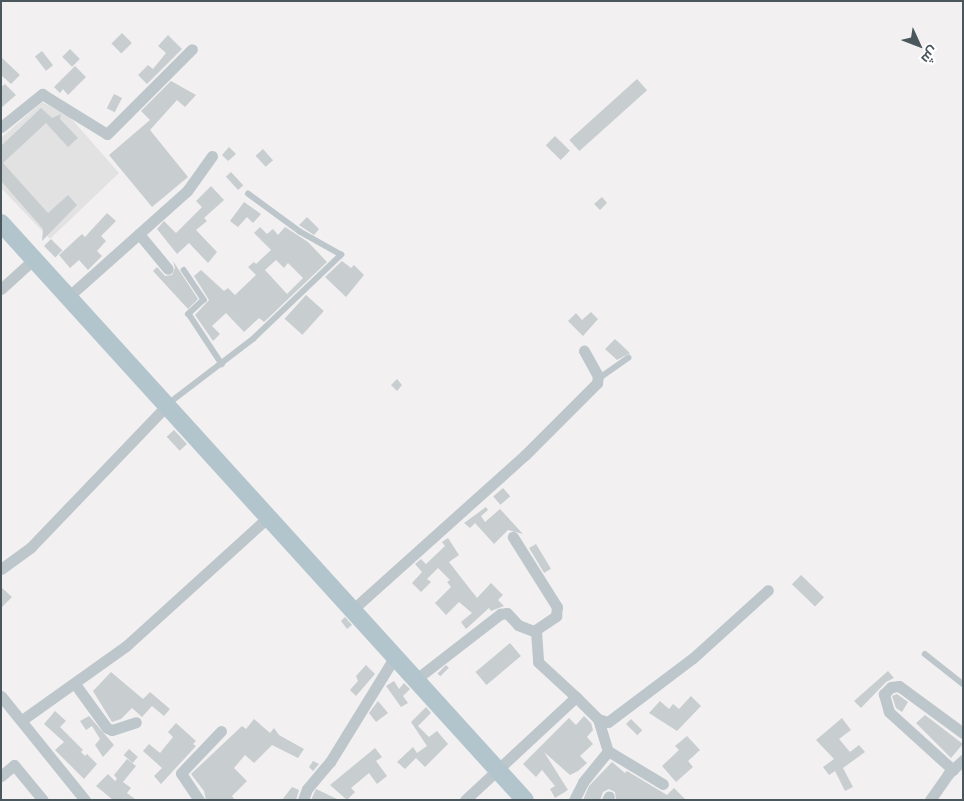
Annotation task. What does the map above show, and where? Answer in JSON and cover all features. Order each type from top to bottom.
[{"type":"main road","points":[[1,223],[394,658],[525,800]]},
{"type":"street","points":[[1,127],[42,94],[107,134],[192,49]]},
{"type":"street","points":[[68,297],[187,191],[212,156]]},
{"type":"street","points":[[139,234],[168,268]]},
{"type":"street","points":[[1,289],[34,259]]},
{"type":"street","points":[[351,610],[525,455],[598,379],[584,351]]},
{"type":"street","points":[[1,569],[31,547],[166,406]]},
{"type":"street","points":[[22,720],[126,646],[267,518]]},
{"type":"street","points":[[415,680],[500,614],[506,613],[527,630],[536,631],[556,616],[558,607],[513,537]]},
{"type":"street","points":[[598,719],[608,722],[642,699],[693,658],[768,590]]},
{"type":"street","points":[[536,631],[538,662],[598,719],[608,751],[663,784]]},
{"type":"street","points":[[303,800],[307,789],[330,762],[394,658]]},
{"type":"street","points":[[75,684],[107,728],[112,730],[136,722]]},
{"type":"street","points":[[952,770],[889,712],[884,694],[890,686],[899,686],[963,733]]},
{"type":"street","points":[[1,696],[85,800]]},
{"type":"street","points":[[465,800],[576,697]]},
{"type":"street","points":[[199,800],[180,773],[220,731]]},
{"type":"street","points":[[574,800],[583,782],[608,751]]},
{"type":"street","points":[[930,800],[952,770],[963,760]]},
{"type":"street","points":[[1,776],[14,765],[43,800]]},
{"type":"lane","points":[[166,406],[222,364],[341,256],[300,232],[248,194]]},
{"type":"lane","points":[[184,270],[204,300],[189,314],[222,364]]},
{"type":"lane","points":[[598,379],[628,358]]},
{"type":"lane","points":[[925,654],[963,684]]},
{"type":"shaded area","points":[[42,102],[69,116],[119,173],[50,239],[1,188],[1,138]]},
{"type":"building","points":[[122,33],[132,43],[121,54],[111,44]]},
{"type":"building","points":[[168,35],[182,49],[147,84],[138,75],[148,65],[153,69],[166,53],[158,46]]},
{"type":"building","points":[[70,49],[80,59],[72,67],[62,57]]},
{"type":"building","points":[[42,51],[53,65],[46,71],[35,57]]},
{"type":"building","points":[[1,57],[20,75],[11,84],[1,75]]},
{"type":"building","points":[[75,66],[86,77],[68,95],[63,89],[60,93],[54,87]]},
{"type":"building","points":[[637,79],[647,90],[579,151],[569,140]]},
{"type":"building","points":[[171,81],[196,95],[185,107],[177,100],[150,130],[188,177],[152,207],[109,155],[150,120],[141,111]]},
{"type":"building","points":[[5,84],[16,95],[1,108],[1,87]]},
{"type":"building","points":[[114,94],[122,98],[115,112],[107,108]]},
{"type":"building","points":[[41,108],[52,118],[61,114],[60,119],[78,138],[68,147],[46,123],[3,163],[48,213],[68,195],[77,205],[42,241],[43,229],[1,181],[1,146]]},
{"type":"building","points":[[555,136],[570,151],[561,160],[546,145]]},
{"type":"building","points":[[229,147],[236,154],[228,161],[222,155]]},
{"type":"building","points":[[263,149],[273,160],[266,167],[256,156]]},
{"type":"building","points":[[231,172],[243,185],[238,190],[226,177]]},
{"type":"building","points":[[211,186],[224,200],[204,218],[207,221],[196,230],[217,252],[208,263],[189,243],[177,254],[157,229],[164,221],[176,233],[202,207],[196,201]]},
{"type":"building","points":[[602,197],[607,203],[600,210],[594,204]]},
{"type":"building","points":[[244,202],[261,214],[253,223],[247,217],[238,227],[230,221]]},
{"type":"building","points":[[107,213],[116,221],[101,236],[106,241],[97,251],[102,256],[88,270],[79,260],[70,268],[59,255],[82,234],[85,237]]},
{"type":"building","points":[[307,217],[319,229],[314,235],[299,225]]},
{"type":"building","points":[[260,227],[267,234],[273,229],[278,235],[285,227],[308,242],[327,262],[264,322],[259,318],[244,332],[226,313],[212,326],[220,334],[213,341],[195,315],[209,300],[194,276],[201,270],[224,291],[228,288],[235,295],[256,275],[248,267],[254,262],[256,264],[271,250],[254,233]],"holes":[[[276,260],[284,268],[288,263],[303,278],[287,294],[265,270]]]},
{"type":"building","points":[[51,239],[62,250],[55,257],[44,246]]},
{"type":"building","points":[[173,261],[198,299],[188,309],[153,271],[157,267],[165,276],[172,275],[175,268]]},
{"type":"building","points":[[342,261],[351,268],[354,265],[364,275],[346,297],[325,277]]},
{"type":"building","points":[[306,295],[324,311],[302,335],[285,319]]},
{"type":"building","points":[[591,312],[598,319],[583,336],[568,321],[576,313],[582,320]]},
{"type":"building","points":[[615,339],[630,353],[617,360],[605,349]]},
{"type":"building","points":[[397,379],[402,385],[397,391],[391,385]]},
{"type":"building","points":[[174,430],[187,444],[180,451],[167,437]]},
{"type":"building","points":[[503,488],[510,496],[500,505],[493,497]]},
{"type":"building","points":[[486,507],[488,510],[481,516],[485,522],[500,509],[523,534],[508,530],[494,544],[475,523],[470,528],[464,523]]},
{"type":"building","points":[[448,538],[459,555],[449,562],[477,598],[491,583],[503,595],[498,600],[504,606],[491,611],[489,608],[466,629],[461,622],[472,613],[459,602],[446,615],[435,603],[451,587],[447,582],[450,580],[438,568],[427,579],[431,582],[421,592],[412,583],[422,572],[415,564],[421,559],[426,564],[445,546],[442,542]]},
{"type":"building","points":[[536,544],[551,569],[544,573],[529,548]]},
{"type":"building","points":[[801,575],[824,597],[815,607],[792,584]]},
{"type":"building","points":[[1,587],[12,597],[1,608]]},
{"type":"building","points":[[345,617],[352,625],[347,629],[341,621]]},
{"type":"building","points":[[510,643],[521,656],[486,685],[476,672]]},
{"type":"building","points":[[366,665],[375,674],[356,696],[350,690],[358,681],[356,676]]},
{"type":"building","points":[[446,665],[449,668],[440,676],[438,673]]},
{"type":"building","points":[[888,671],[894,678],[886,682],[861,708],[854,701]]},
{"type":"building","points":[[111,672],[143,699],[150,692],[170,709],[164,716],[152,706],[142,717],[132,708],[121,719],[112,722],[93,691]]},
{"type":"building","points":[[394,681],[399,689],[404,683],[410,689],[403,696],[408,703],[401,707],[386,686]]},
{"type":"building","points":[[897,694],[908,702],[902,712],[896,708],[892,696]]},
{"type":"building","points":[[691,696],[701,706],[677,731],[649,713],[660,701],[669,709],[673,704],[679,709]]},
{"type":"building","points":[[378,701],[388,713],[376,722],[369,713]]},
{"type":"building","points":[[426,707],[431,713],[418,726],[429,737],[437,731],[448,744],[425,767],[416,758],[405,769],[397,762],[413,747],[417,753],[427,746],[411,722]]},
{"type":"building","points":[[55,711],[66,721],[60,727],[83,750],[81,752],[85,756],[87,754],[97,764],[84,779],[55,750],[64,742],[44,724]]},
{"type":"building","points":[[925,715],[963,744],[951,758],[916,723]]},
{"type":"building","points":[[89,716],[114,745],[103,757],[95,745],[100,739],[92,726],[86,730],[80,721]]},
{"type":"building","points":[[584,716],[591,723],[593,730],[587,737],[593,744],[580,756],[587,763],[570,775],[544,752],[568,790],[555,798],[550,789],[555,786],[542,770],[536,777],[523,764],[569,718],[576,725]]},
{"type":"building","points":[[842,718],[851,730],[839,739],[850,752],[859,745],[865,752],[843,768],[853,787],[845,791],[835,771],[829,775],[823,767],[834,759],[816,740]]},
{"type":"building","points":[[254,719],[270,733],[274,728],[279,735],[304,749],[298,758],[272,745],[254,763],[245,755],[234,768],[247,781],[232,796],[235,800],[206,800],[204,791],[191,774],[242,726],[246,729]]},
{"type":"building","points":[[631,719],[642,730],[637,735],[626,724]]},
{"type":"building","points":[[176,723],[196,741],[193,744],[196,746],[161,784],[154,776],[162,768],[143,751],[149,744],[160,753],[173,737],[168,732]]},
{"type":"building","points":[[687,736],[700,750],[688,761],[693,767],[676,782],[662,766],[679,750],[675,746]]},
{"type":"building","points":[[375,748],[382,757],[376,761],[387,776],[377,784],[369,773],[351,788],[355,792],[347,800],[330,785]]},
{"type":"building","points":[[129,749],[138,757],[133,763],[124,755]]},
{"type":"building","points":[[127,759],[136,766],[123,782],[131,788],[127,793],[136,800],[113,800],[96,786],[108,774],[115,781],[117,779],[114,775]]},
{"type":"building","points":[[313,761],[319,764],[313,771],[309,767]]},
{"type":"building","points":[[612,762],[625,773],[627,771],[667,795],[674,788],[686,800],[616,800],[615,792],[609,789],[603,792],[600,800],[583,800],[589,786]]},
{"type":"building","points":[[292,787],[299,790],[296,800],[282,800]]},
{"type":"building","points":[[316,789],[339,800],[311,800]]}]
